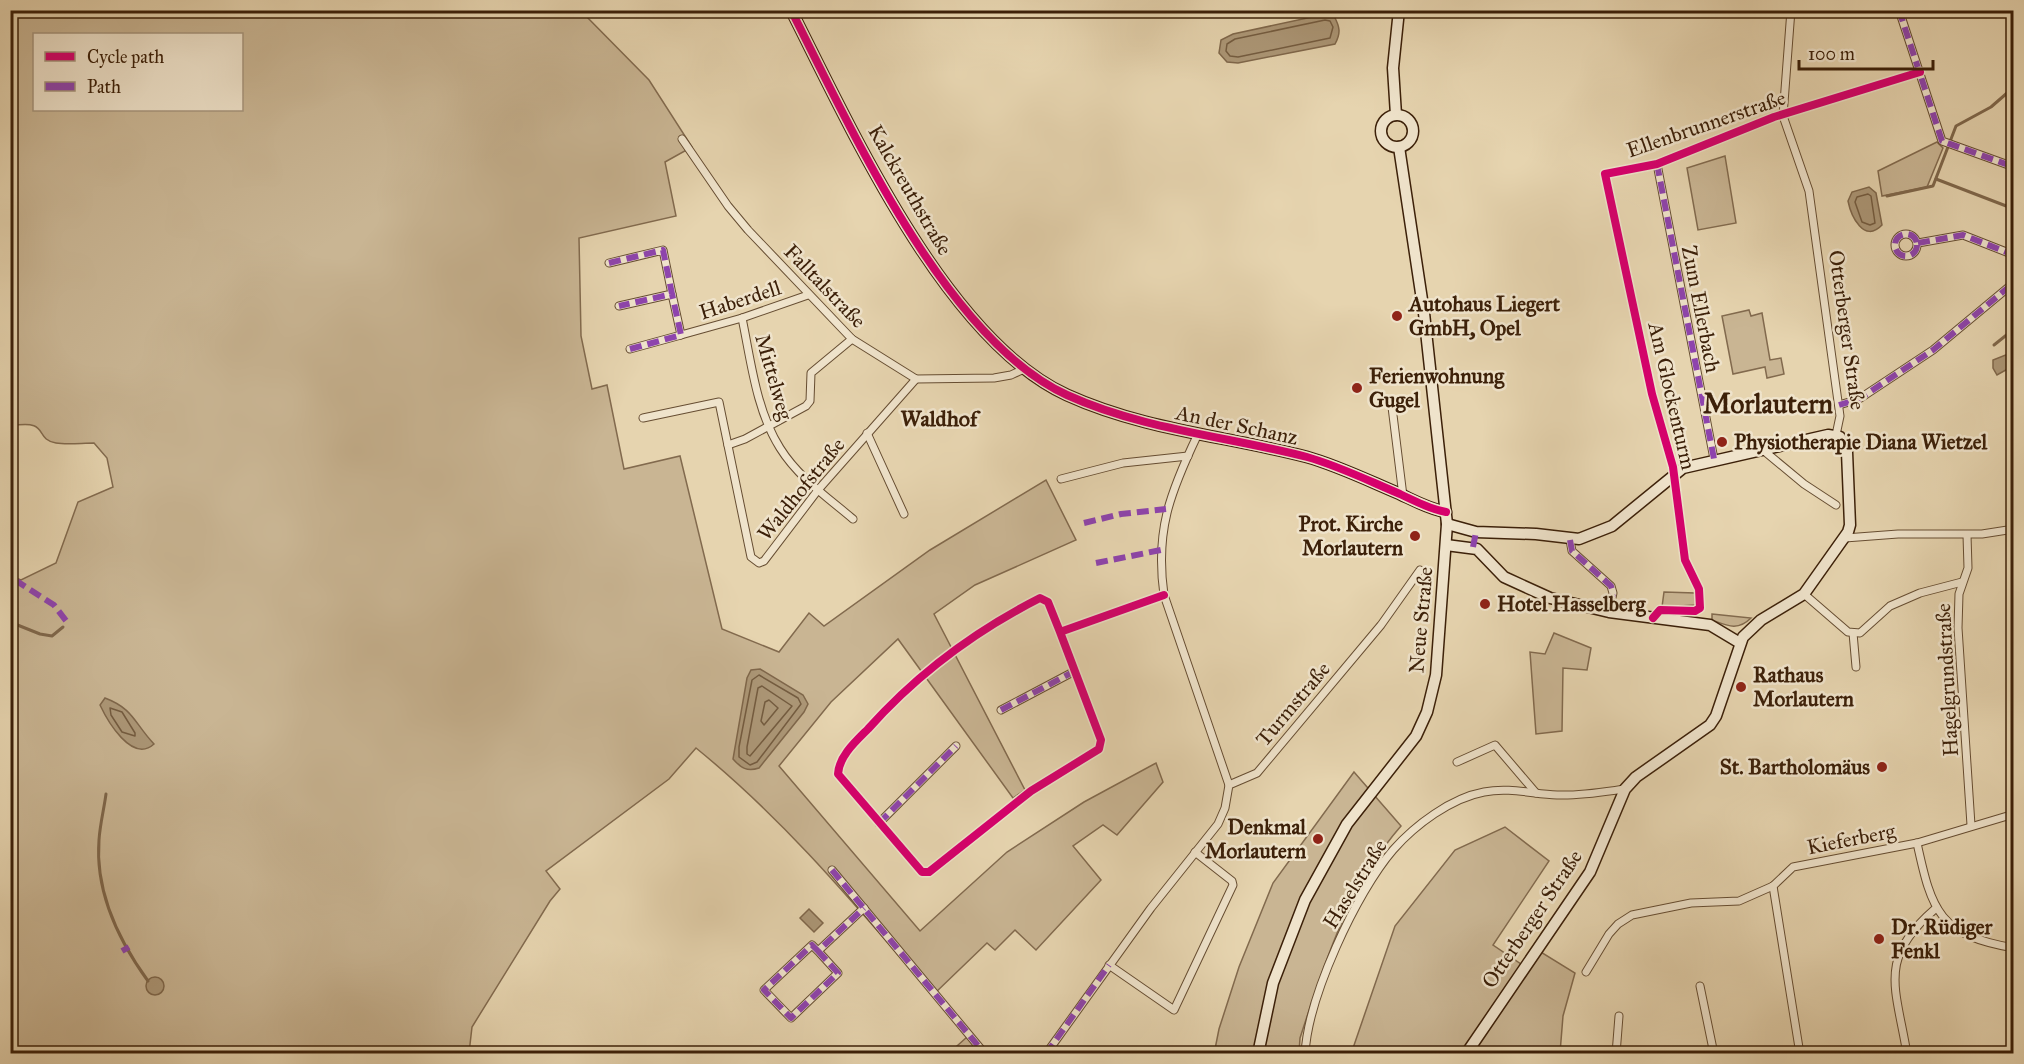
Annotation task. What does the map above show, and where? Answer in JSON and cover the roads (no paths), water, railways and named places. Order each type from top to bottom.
[{"type":"street","name":"Kalckreuthstraße","points":[[791,10],[880,180],[922,251],[967,310],[1024,369]]},
{"type":"street","points":[[1396,115],[1393,68],[1399,10]]},
{"type":"street","name":"Otterberger Straße","points":[[1466,1053],[1590,872],[1625,789],[1636,777],[1710,725],[1716,716],[1740,643],[1749,629],[1804,594],[1845,538],[1850,525],[1848,464],[1845,446],[1836,435],[1840,423],[1839,405],[1809,191],[1783,116],[1791,10]]},
{"type":"street","points":[[1899,10],[1942,141],[2013,167]]},
{"type":"street","points":[[2011,10],[2013,27]]},
{"type":"street","name":"Ellenbrunnerstraße","points":[[1605,174],[1657,164],[1783,116],[1920,72]]},
{"type":"street","points":[[1396,115],[1406,118],[1413,130],[1410,140],[1399,147],[1388,144],[1381,132],[1384,122],[1396,115]]},
{"type":"street","name":"Falltalstraße","points":[[682,139],[728,206],[807,295],[852,339],[916,379]]},
{"type":"street","name":"Neue Straße","points":[[1258,1053],[1273,983],[1289,937],[1315,879],[1347,824],[1416,736],[1427,712],[1438,664],[1447,524],[1426,325],[1399,147]]},
{"type":"street","name":"Zum Ellerbach","points":[[1657,164],[1714,459]]},
{"type":"street","name":"Am Glockenturm","points":[[1605,174],[1652,394],[1674,473],[1685,560],[1699,589],[1701,605],[1695,611],[1660,610],[1653,618]]},
{"type":"street","points":[[1918,243],[1963,235],[2013,255]]},
{"type":"street","name":"Haberdell","points":[[609,263],[663,250],[681,335]]},
{"type":"street","points":[[1839,405],[1858,399],[1933,350],[2010,286],[2013,277]]},
{"type":"street","name":"Haberdell","points":[[619,306],[672,294]]},
{"type":"street","name":"Haberdell","points":[[630,349],[742,318],[807,295]]},
{"type":"street","name":"Mittelweg","points":[[742,318],[761,406],[779,447],[801,474],[854,519]]},
{"type":"street","points":[[643,418],[719,402],[728,445],[806,406],[810,401],[811,373],[852,339]]},
{"type":"street","points":[[916,379],[994,378],[1011,375],[1024,369]]},
{"type":"street","name":"An der Schanz","points":[[1024,369],[1078,400],[1136,421],[1197,436],[1308,458],[1446,512]]},
{"type":"street","name":"Waldhofstraße","points":[[728,445],[751,557],[759,563],[764,561],[818,490],[916,379]]},
{"type":"street","points":[[1392,407],[1403,496]]},
{"type":"street","name":"Waldhofstraße","points":[[867,434],[904,514]]},
{"type":"street","points":[[1447,524],[1476,532],[1536,534],[1570,540],[1589,536],[1612,526],[1674,473],[1714,459],[1836,435]]},
{"type":"street","points":[[1046,1053],[1109,965],[1218,824],[1225,808],[1229,785],[1164,595],[1161,573],[1162,531],[1172,489],[1197,436]]},
{"type":"street","points":[[1763,450],[1804,484],[1836,505]]},
{"type":"street","points":[[1061,479],[1123,464],[1188,456]]},
{"type":"street","points":[[1845,538],[1898,534],[1967,535],[2013,529]]},
{"type":"street","points":[[1473,547],[1476,532]]},
{"type":"street","name":"Hagelgrundstraße","points":[[1967,535],[1968,568],[1962,582],[1958,628],[1971,825]]},
{"type":"street","points":[[1570,540],[1572,551],[1613,590],[1609,612]]},
{"type":"street","points":[[1446,545],[1473,547],[1480,551],[1504,577],[1516,585],[1550,598],[1609,612],[1710,625],[1740,643]]},
{"type":"street","name":"Turmstraße","points":[[1229,785],[1257,773],[1381,625],[1420,570]]},
{"type":"street","points":[[1853,633],[1864,630],[1890,606],[1920,593],[1962,582]]},
{"type":"street","points":[[1804,594],[1853,633],[1856,667]]},
{"type":"street","points":[[1060,632],[1164,595]]},
{"type":"street","points":[[1040,598],[1048,602],[1073,672],[1101,740],[1099,749],[1030,791],[930,872],[922,872],[838,774],[839,764],[876,719],[941,660],[993,624],[1040,598]]},
{"type":"street","points":[[1001,710],[1073,672]]},
{"type":"street","points":[[1457,762],[1495,745],[1536,793]]},
{"type":"street","points":[[879,823],[956,746]]},
{"type":"street","name":"Haselstraße","points":[[1305,1053],[1309,1031],[1335,946],[1379,870],[1398,845],[1445,808],[1465,797],[1497,790],[1589,794],[1625,789]]},
{"type":"street","name":"Kieferberg","points":[[1586,972],[1609,934],[1618,924],[1632,915],[1691,903],[1729,903],[1755,896],[1773,886],[1793,867],[1917,843],[2013,814]]},
{"type":"street","points":[[1917,843],[1935,909],[1954,928],[1973,939],[2013,948]]},
{"type":"street","points":[[1109,965],[1174,1010],[1233,885],[1232,881],[1195,852]]},
{"type":"street","points":[[832,870],[985,1053]]},
{"type":"street","points":[[1773,886],[1800,1053]]},
{"type":"street","points":[[818,951],[864,908]]},
{"type":"street","points":[[1907,1053],[1895,980],[1895,966],[1908,935],[1935,909]]},
{"type":"street","points":[[812,945],[818,951],[838,973],[791,1018],[764,990],[812,945]]},
{"type":"street","points":[[1700,986],[1713,1053]]},
{"type":"street","points":[[1616,1053],[1619,1016]]},
{"type":"street","points":[[2008,1053],[2013,1052]]},
{"type":"water","points":[[1326,14],[1334,16],[1339,27],[1335,44],[1238,63],[1227,62],[1219,53],[1221,40],[1233,34]]},
{"type":"water","points":[[1869,187],[1876,193],[1882,225],[1870,231],[1859,226],[1848,201],[1852,192]]},
{"type":"water","points":[[2013,352],[2013,366],[1997,375],[1993,368],[1993,360]]},
{"type":"water","points":[[760,669],[803,695],[808,704],[759,768],[748,769],[733,759],[747,678],[751,670]]},
{"type":"water","points":[[105,698],[128,712],[154,744],[146,749],[137,748],[121,738],[100,705]]},
{"type":"water","points":[[809,909],[823,923],[814,932],[800,918]]},
{"type":"water","points":[[151,977],[159,977],[164,982],[162,993],[151,995],[146,990],[146,982]]},
{"type":"waterway","points":[[1887,196],[1933,186],[1956,126],[1991,107],[2014,87]]},
{"type":"waterway","points":[[1936,179],[2014,209]]},
{"type":"waterway","points":[[1994,345],[2014,329]]},
{"type":"waterway","points":[[10,622],[40,634],[52,636],[63,627]]},
{"type":"waterway","points":[[106,794],[99,840],[101,878],[105,896],[119,932],[137,966],[148,981]]},
{"type":"place","name":"Autohaus Liegert GmbH, Opel","points":[[1397,316]]},
{"type":"place","name":"Ferienwohnung Gugel","points":[[1357,388]]},
{"type":"place","name":"Physiotherapie Diana Wietzel","points":[[1722,442]]},
{"type":"place","name":"Prot. Kirche Morlautern","points":[[1415,536]]},
{"type":"place","name":"Hotel Hasselberg","points":[[1485,604]]},
{"type":"place","name":"Rathaus Morlautern","points":[[1741,687]]},
{"type":"place","name":"St. Bartholomäus","points":[[1882,767]]},
{"type":"place","name":"Denkmal Morlautern","points":[[1318,839]]},
{"type":"place","name":"Dr. Rüdiger Fenkl","points":[[1879,939]]},
{"type":"district","name":"Morlautern","points":[[1768,404]]},
{"type":"district","name":"Waldhof","points":[[939,418]]}]
